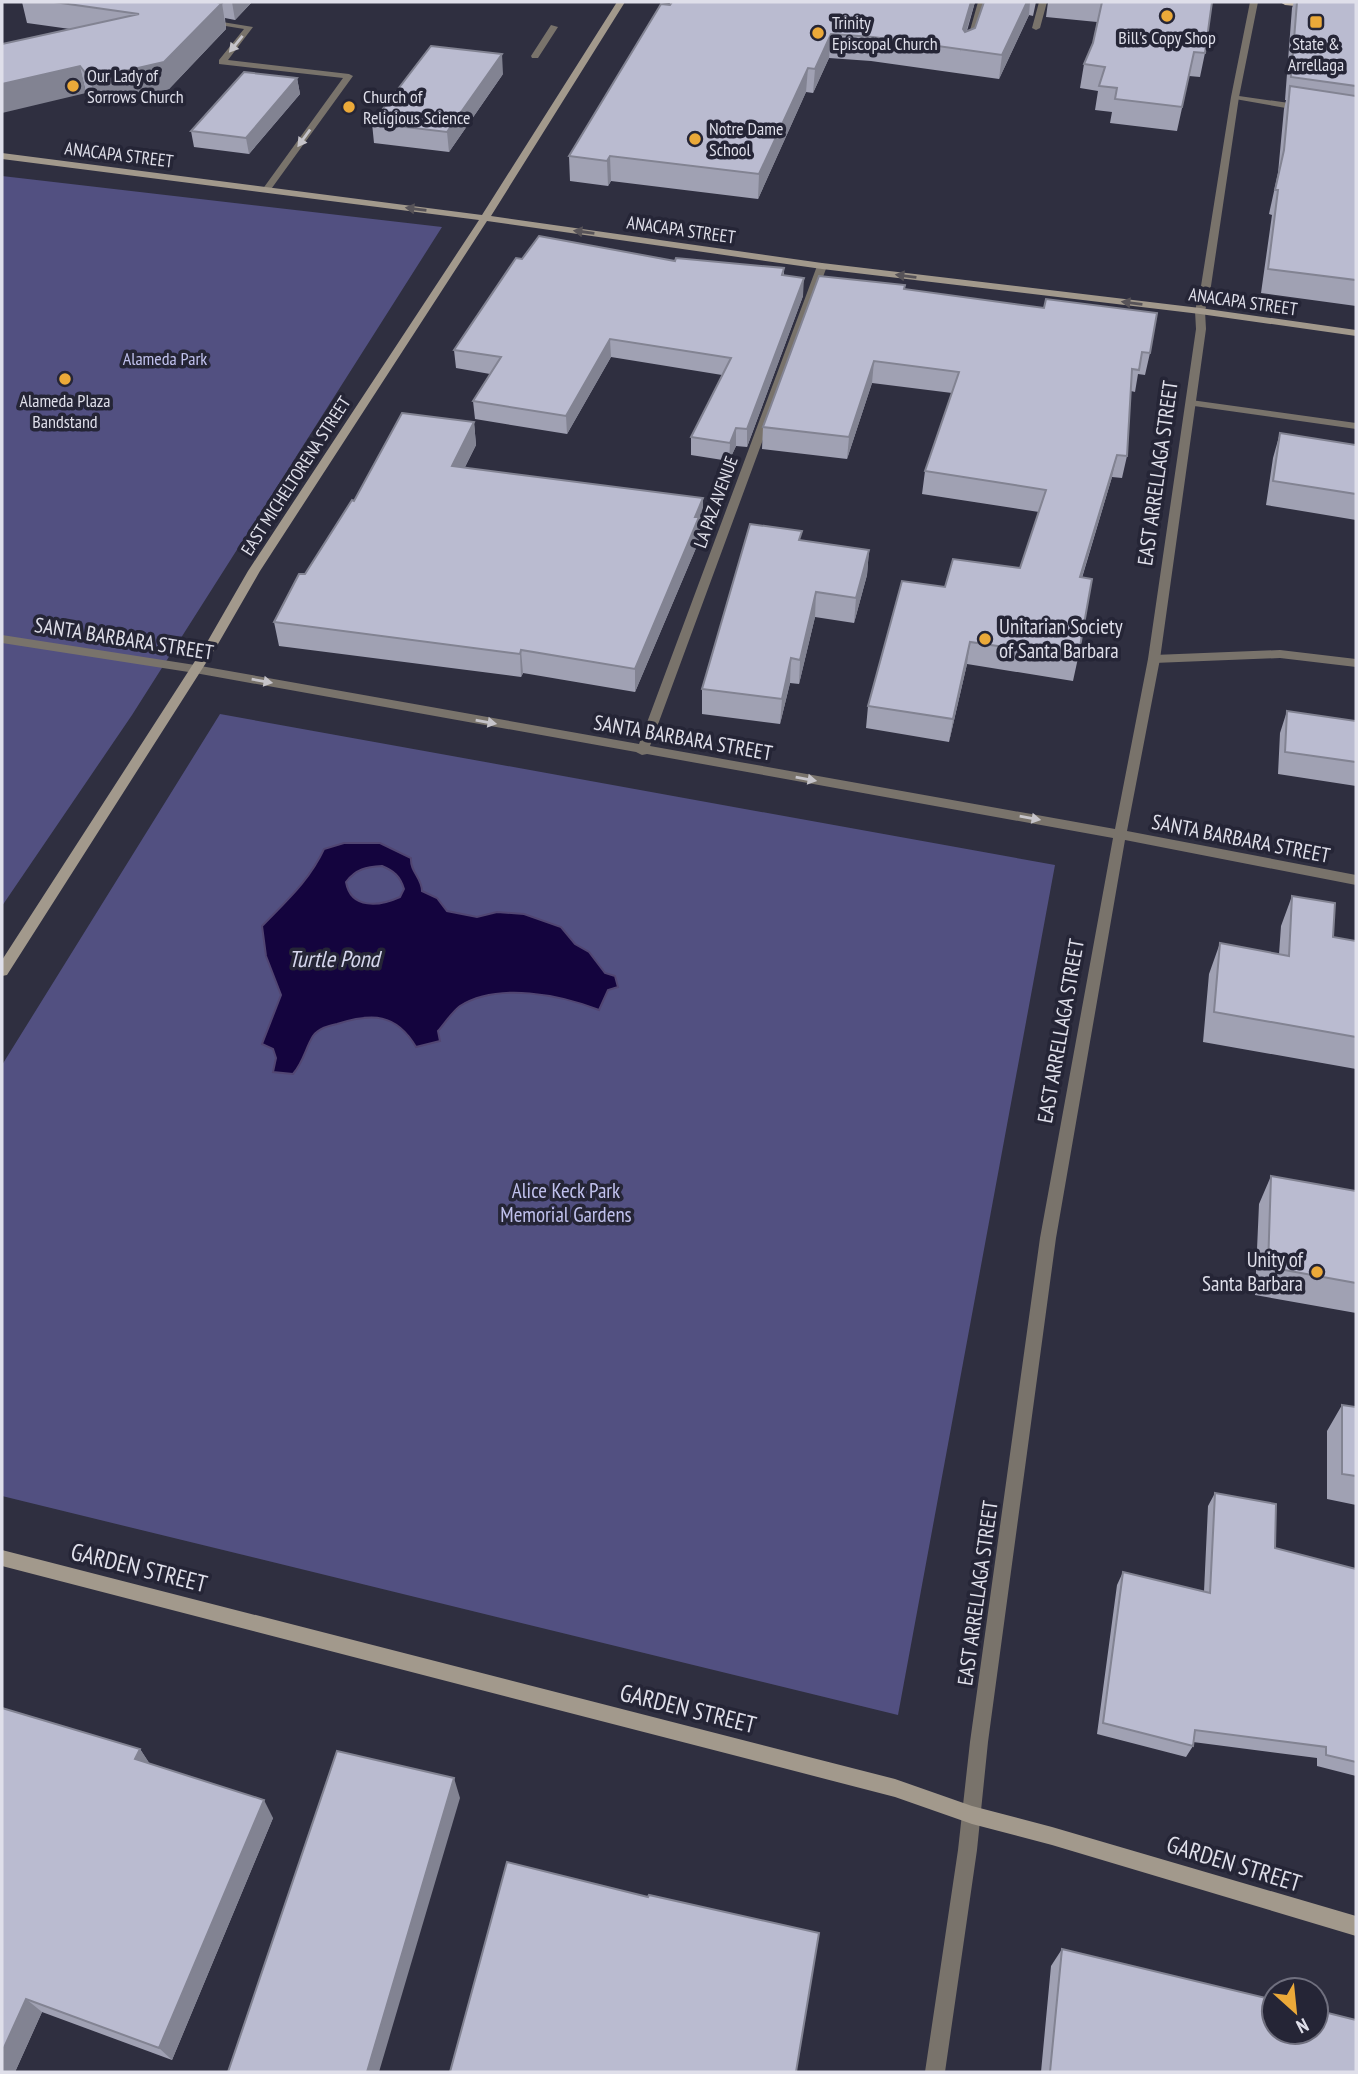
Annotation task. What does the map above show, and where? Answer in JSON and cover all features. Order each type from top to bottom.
[{"type":"main road","points":[[1285,2],[1356,9]]},
{"type":"street","name":"EAST MICHELTORENA STREET","points":[[2,971],[195,669],[254,571],[621,2]]},
{"type":"street","points":[[966,51],[982,2]]},
{"type":"street","points":[[1036,28],[1043,2]]},
{"type":"street","name":"EAST ARRELLAGA STREET","points":[[935,2072],[972,1815],[978,1740],[984,1717],[1048,1238],[1154,659],[1201,329],[1200,311],[1235,97],[1254,2]]},
{"type":"street","points":[[198,19],[249,27],[222,62],[349,76],[266,190]]},
{"type":"street","points":[[535,56],[554,27]]},
{"type":"street","points":[[1235,97],[1319,110]]},
{"type":"street","name":"ANACAPA STREET","points":[[2,156],[483,218],[822,267],[1200,311],[1356,333]]},
{"type":"street","name":"LA PAZ AVENUE","points":[[642,751],[822,267]]},
{"type":"street","points":[[1191,403],[1356,426]]},
{"type":"street","name":"SANTA BARBARA STREET","points":[[2,639],[195,669],[1356,880]]},
{"type":"street","points":[[1154,659],[1280,654],[1356,663]]},
{"type":"street","name":"GARDEN STREET","points":[[2,1558],[895,1788],[972,1815],[1356,1926]]},
{"type":"green space","name":"Alameda Park","points":[[2,176],[442,227],[132,715],[2,906]]},
{"type":"green space","name":"Alice Keck Park Memorial Gardens","points":[[220,714],[1055,865],[898,1715],[2,1496],[2,1065]]},
{"type":"water","name":"Turtle Pond","points":[[344,843],[380,843],[411,858],[422,891],[437,898],[447,911],[477,917],[497,912],[524,914],[561,927],[575,944],[589,952],[605,973],[615,976],[618,987],[608,990],[599,1010],[530,993],[492,994],[475,999],[451,1014],[438,1031],[440,1041],[416,1047],[400,1028],[391,1022],[372,1017],[350,1020],[315,1033],[293,1074],[273,1072],[276,1058],[273,1049],[262,1044],[281,995],[266,956],[262,926],[304,881],[324,849]],"holes":[[[382,866],[401,881],[404,889],[400,897],[375,904],[360,901],[349,891],[346,882],[358,871]]]},
{"type":"building","points":[[54,2],[222,3],[164,62],[90,79],[80,66],[2,84],[2,44],[139,14]]},
{"type":"building","points":[[672,2],[971,2],[963,29],[965,32],[975,28],[984,2],[1027,2],[1002,55],[873,37],[831,34],[815,69],[808,68],[759,174],[610,156],[607,161],[569,156],[661,4],[670,5]]},
{"type":"building","points":[[1102,2],[1212,2],[1205,53],[1194,52],[1182,107],[1115,99],[1117,88],[1099,86],[1105,67],[1084,64],[1093,43]]},
{"type":"building","points":[[1297,2],[1356,2],[1356,86],[1291,77]]},
{"type":"building","points":[[431,46],[502,54],[447,132],[372,123]]},
{"type":"building","points":[[244,72],[297,78],[246,138],[191,131]]},
{"type":"building","points":[[1290,86],[1356,96],[1356,280],[1268,269],[1278,190],[1275,190],[1284,150]]},
{"type":"building","points":[[539,236],[675,261],[676,258],[784,268],[782,275],[804,278],[747,429],[736,428],[730,443],[691,437],[731,358],[610,339],[566,416],[473,401],[501,357],[454,350],[516,258],[522,259]]},
{"type":"building","points":[[819,276],[905,285],[904,289],[1044,308],[1046,299],[1157,313],[1150,353],[1142,352],[1139,370],[1132,369],[1127,456],[1117,455],[1080,577],[1092,579],[1078,658],[970,642],[953,719],[868,706],[902,581],[945,587],[953,559],[1020,568],[1046,490],[925,471],[959,372],[874,361],[849,437],[763,427]]},
{"type":"building","points":[[402,413],[474,422],[452,466],[703,498],[695,517],[699,517],[635,669],[521,650],[520,654],[274,622],[299,574],[305,574],[352,500],[354,501]]},
{"type":"building","points":[[1280,433],[1356,445],[1356,494],[1273,481]]},
{"type":"building","points":[[750,524],[802,531],[799,540],[869,550],[856,598],[816,592],[800,660],[791,658],[782,699],[702,689]]},
{"type":"building","points":[[1287,711],[1356,721],[1356,762],[1285,752]]},
{"type":"building","points":[[1292,896],[1335,903],[1333,937],[1356,941],[1356,1037],[1214,1012],[1220,943],[1289,956]]},
{"type":"building","points":[[1271,1176],[1356,1191],[1356,1283],[1268,1267]]},
{"type":"building","points":[[1342,1405],[1356,1407],[1356,1476],[1342,1474]]},
{"type":"building","points":[[1215,1493],[1276,1504],[1275,1548],[1356,1569],[1356,1762],[1326,1755],[1326,1747],[1195,1730],[1193,1746],[1103,1723],[1123,1572],[1210,1593]]},
{"type":"building","points":[[2,1708],[140,1749],[135,1759],[264,1800],[159,2048],[26,1999],[2,2052]]},
{"type":"building","points":[[337,1751],[454,1778],[367,2072],[228,2072]]},
{"type":"building","points":[[507,1862],[648,1897],[649,1895],[819,1933],[796,2072],[450,2072]]},
{"type":"building","points":[[1062,1949],[1260,1997],[1260,2046],[1330,2046],[1330,2014],[1356,2020],[1356,2072],[1050,2072]]},
{"type":"place","name":"Bill's Copy Shop","points":[[1167,16]]},
{"type":"place","name":"State & Arrellaga","points":[[1316,22]]},
{"type":"place","name":"Trinity Episcopal Church","points":[[818,33]]},
{"type":"place","name":"Our Lady of Sorrows Church","points":[[73,86]]},
{"type":"place","name":"Church of Religious Science","points":[[349,107]]},
{"type":"place","name":"Notre Dame School","points":[[695,139]]},
{"type":"place","name":"Alameda Plaza Bandstand","points":[[65,379]]},
{"type":"place","name":"Unitarian Society of Santa Barbara","points":[[985,639]]},
{"type":"place","name":"Unity of Santa Barbara","points":[[1317,1272]]}]
